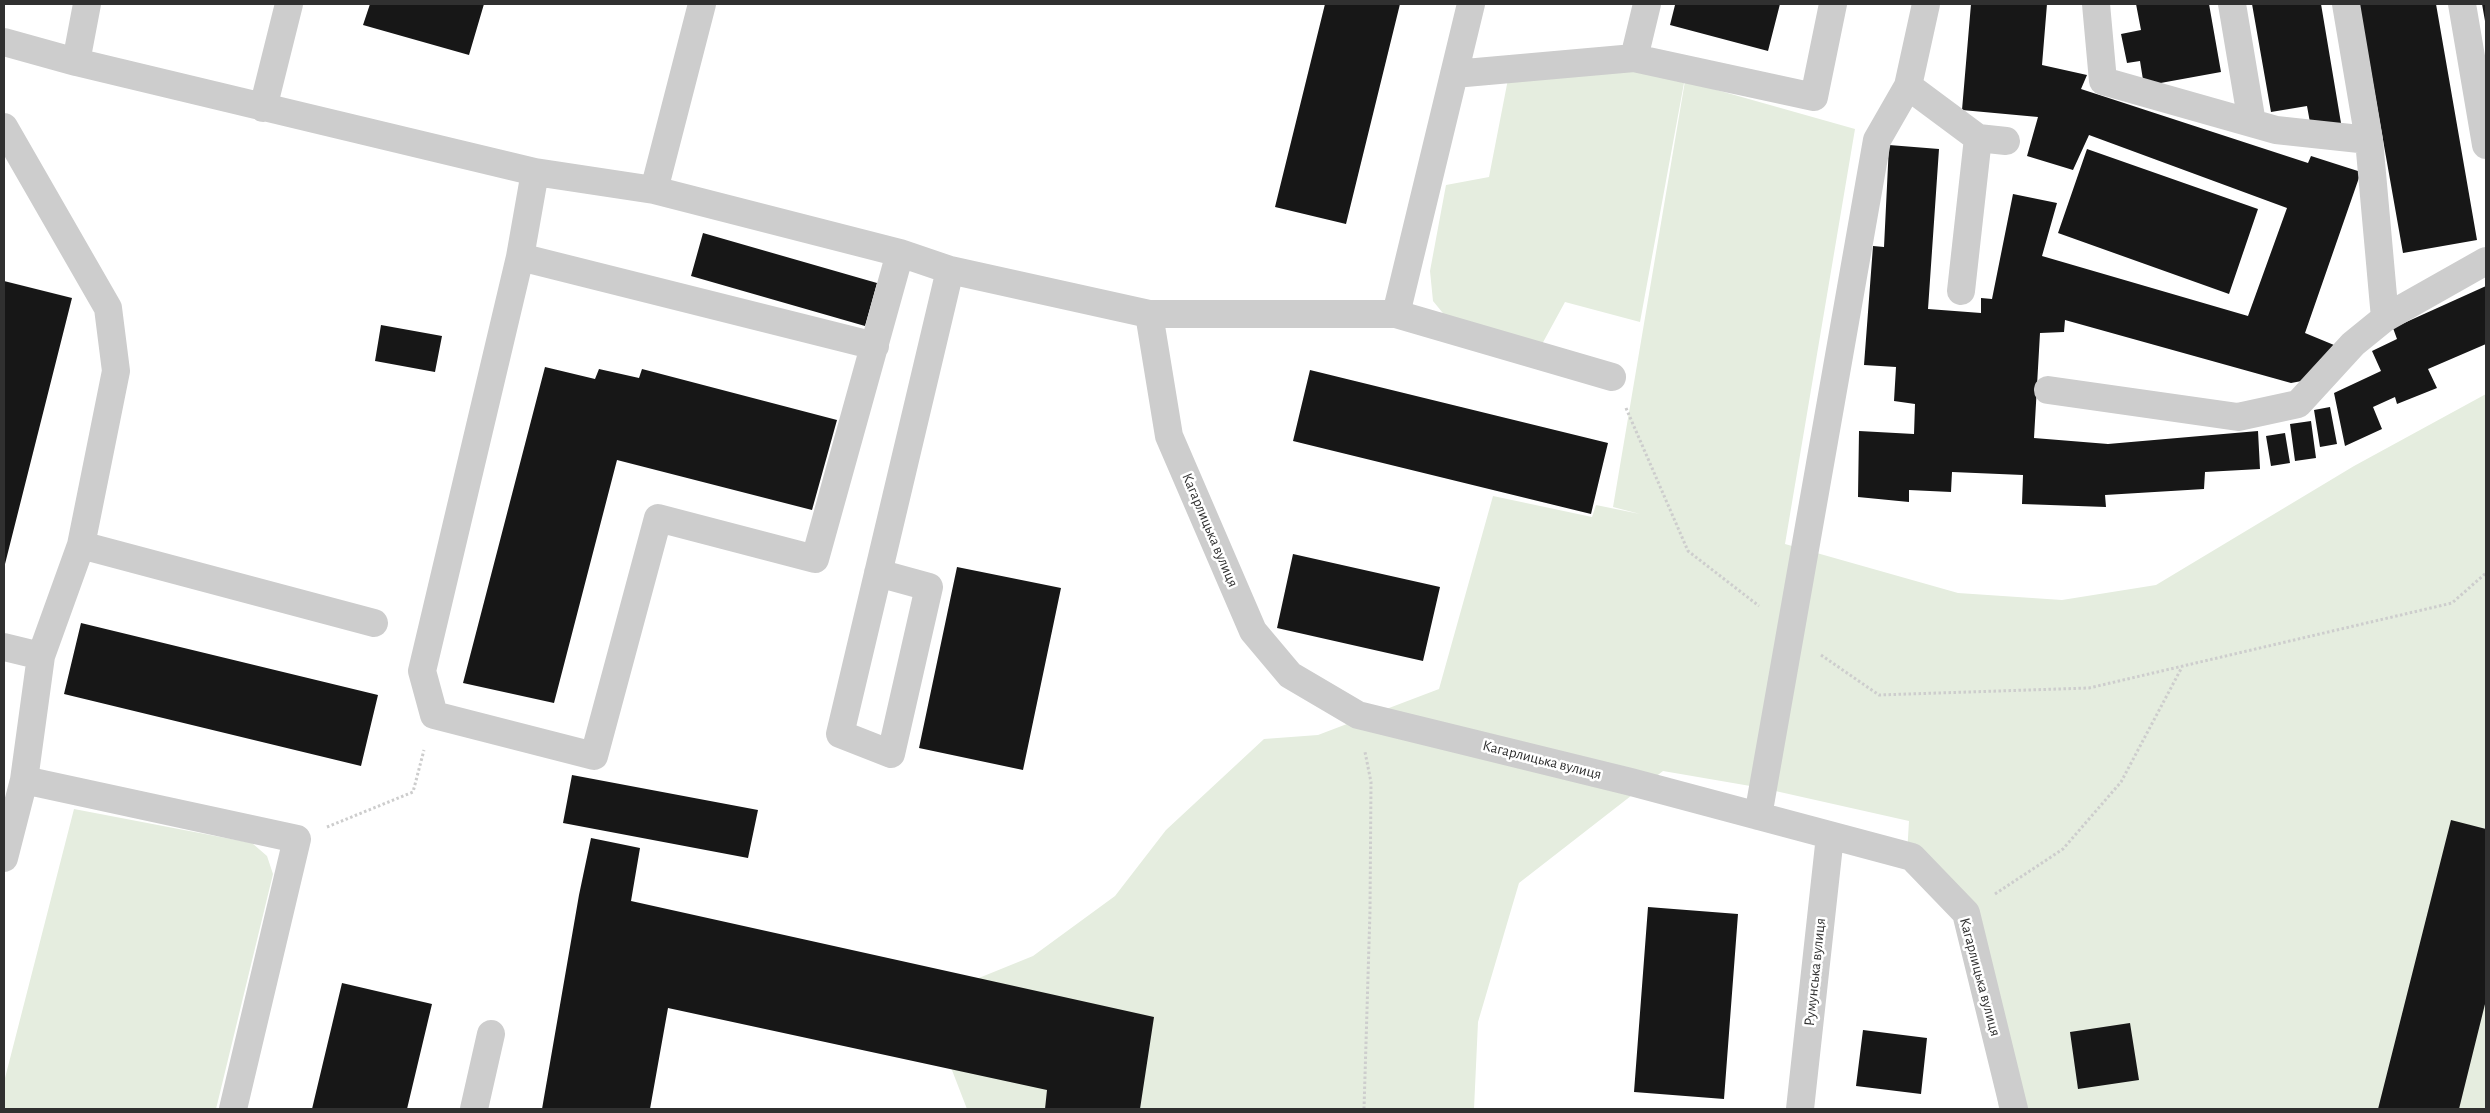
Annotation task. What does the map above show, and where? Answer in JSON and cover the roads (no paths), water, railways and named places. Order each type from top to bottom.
[{"type":"street","points":[[76,62],[87,4]]},
{"type":"street","points":[[263,108],[289,4]]},
{"type":"street","points":[[654,190],[702,4]]},
{"type":"street","points":[[1396,314],[1471,4]]},
{"type":"street","points":[[1634,58],[1647,4]]},
{"type":"street","points":[[1454,74],[1634,58],[1814,97],[1833,4]]},
{"type":"street","points":[[1758,816],[1877,140],[1908,86],[1926,4]]},
{"type":"street","points":[[2096,4],[2104,81],[2276,130],[2369,140]]},
{"type":"street","points":[[2232,4],[2252,123]]},
{"type":"street","points":[[2346,4],[2369,140],[2385,318]]},
{"type":"street","points":[[2462,4],[2486,145]]},
{"type":"street","points":[[4,42],[76,62],[263,108],[535,172],[654,190],[900,253],[950,270],[1149,314],[1396,314],[1612,377]]},
{"type":"street","points":[[1908,86],[1978,138],[2006,142]]},
{"type":"street","points":[[4,127],[108,308],[116,371],[81,545],[41,656],[24,780],[4,858]]},
{"type":"street","points":[[1961,292],[1978,138]]},
{"type":"street","points":[[535,172],[520,257],[422,671],[434,715],[594,756],[658,518],[815,558],[900,253]]},
{"type":"street","points":[[520,257],[875,346]]},
{"type":"street","points":[[2048,390],[2238,417],[2298,404],[2353,344],[2385,318],[2486,261]]},
{"type":"street","points":[[878,573],[929,587],[891,754],[840,734],[878,573],[950,270]]},
{"type":"street","name":"Кагарлицька вулиця","points":[[1149,314],[1169,436],[1253,631],[1290,674],[1358,715],[1912,857],[1966,914],[2014,1109]]},
{"type":"street","points":[[81,545],[374,623]]},
{"type":"street","points":[[4,647],[41,656]]},
{"type":"street","points":[[24,780],[297,839],[233,1109]]},
{"type":"street","name":"Румунська вулиця","points":[[1800,1109],[1830,836]]},
{"type":"street","points":[[474,1109],[492,1034]]}]
